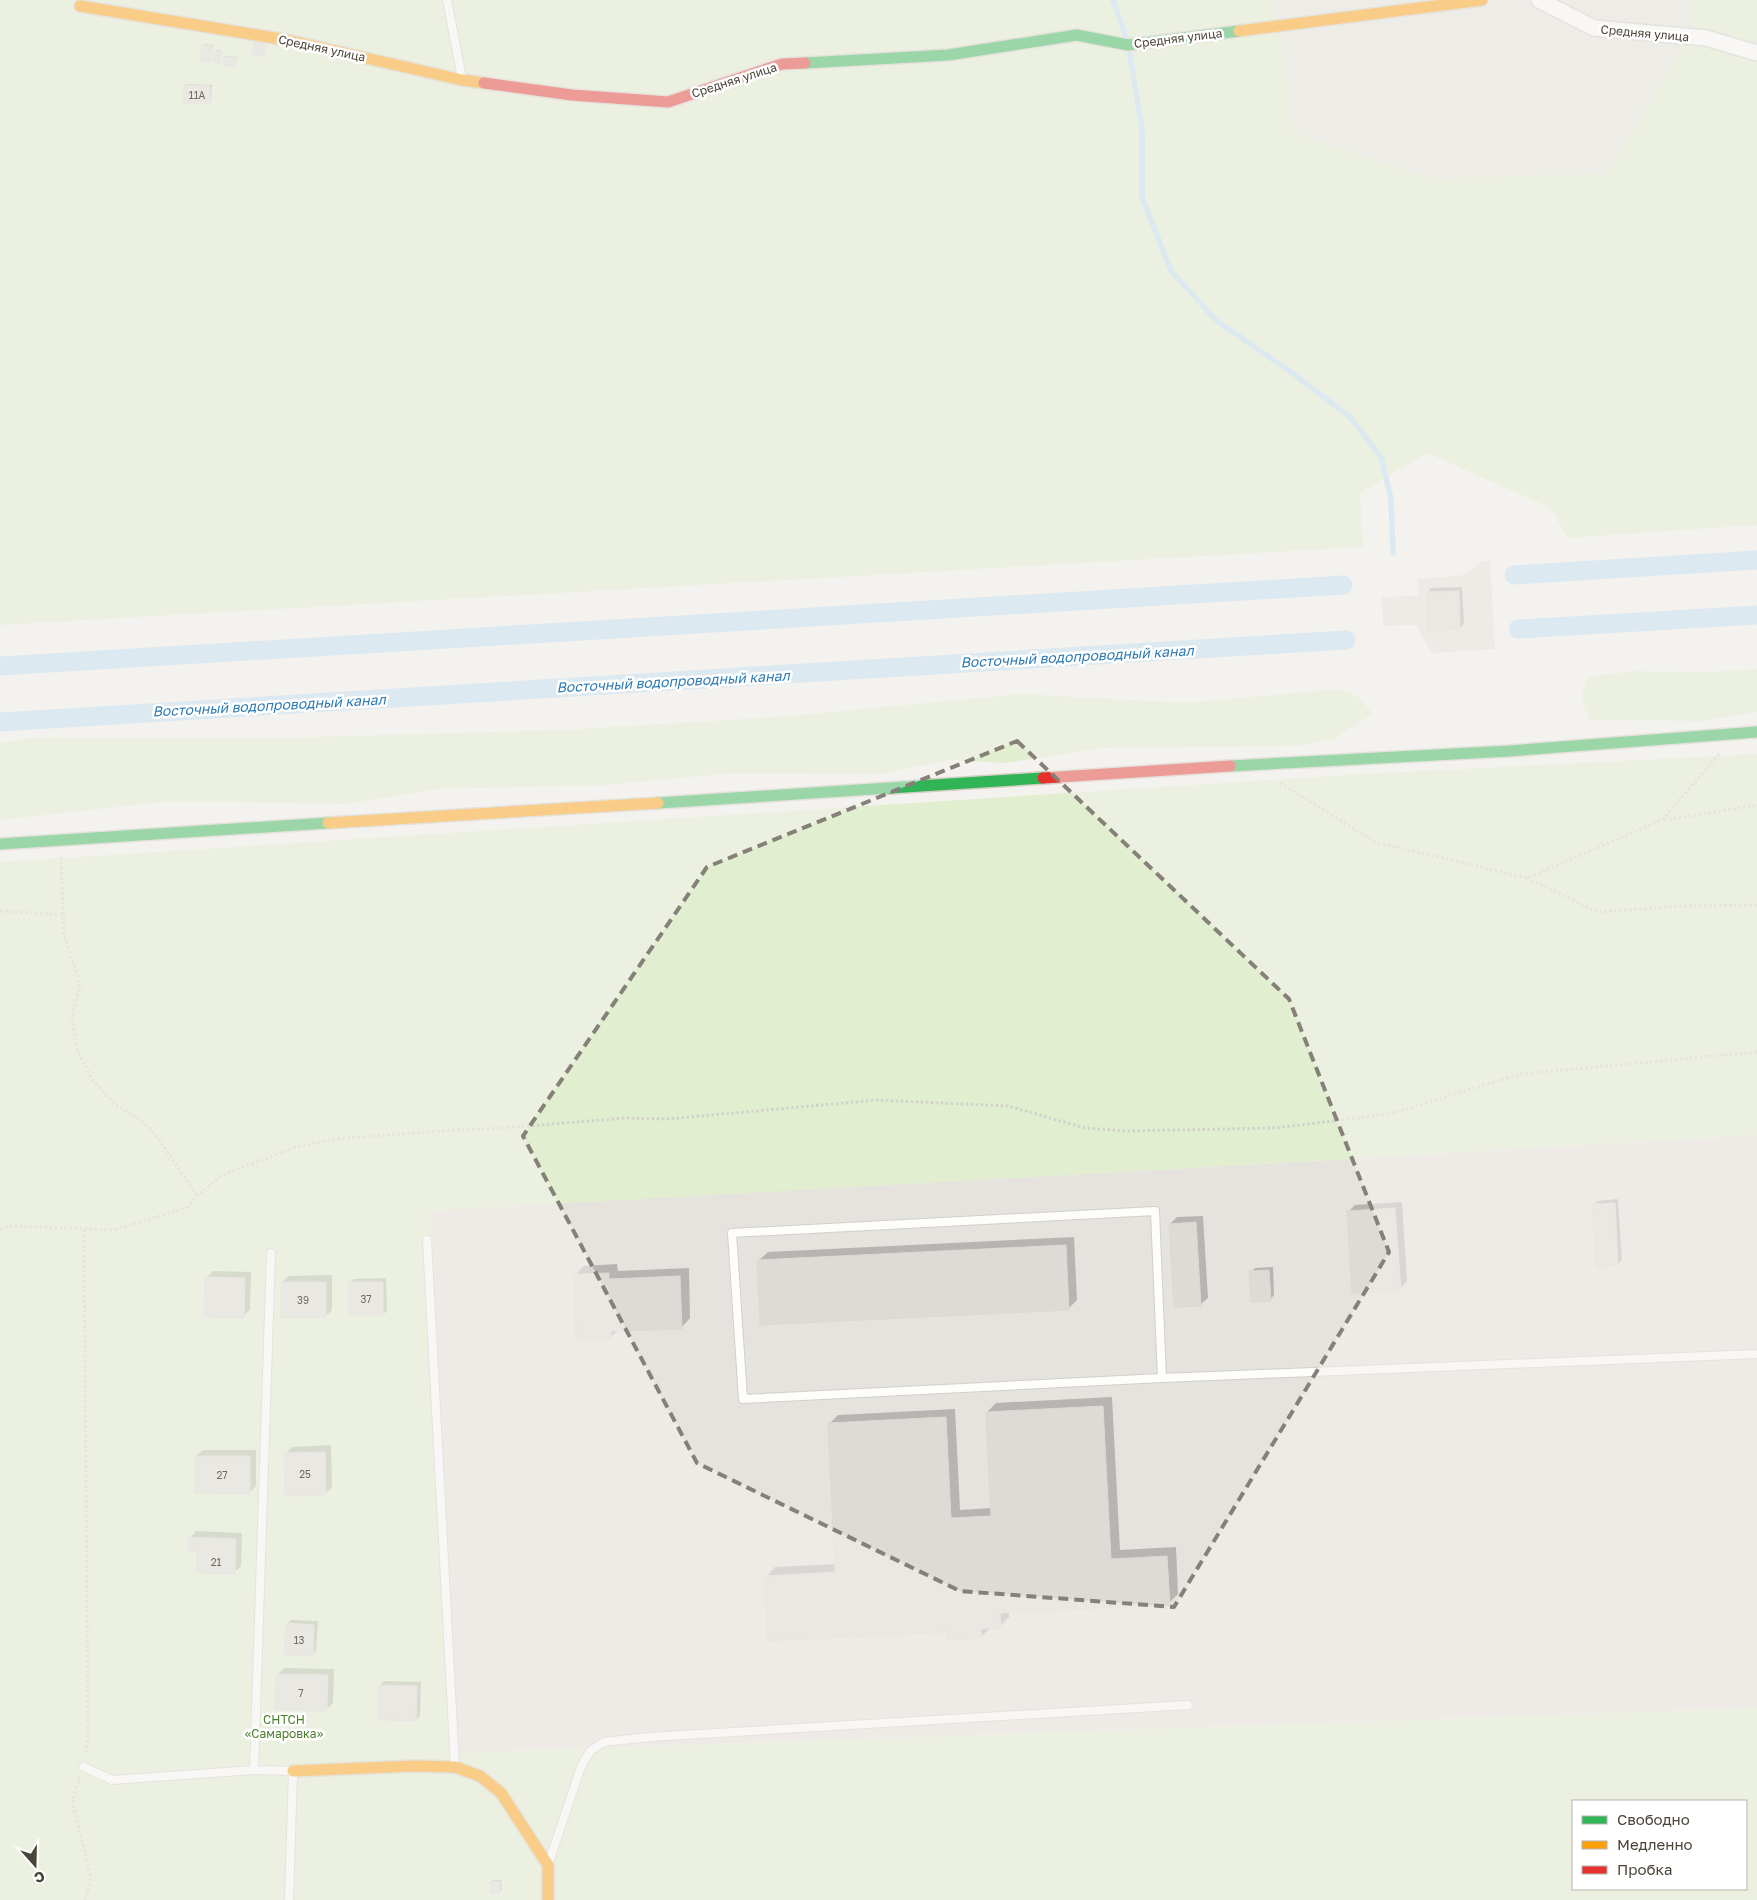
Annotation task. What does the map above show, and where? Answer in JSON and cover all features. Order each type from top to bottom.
[{"type":"street","name":"Средняя улица","points":[[80,6],[286,40],[462,80],[572,95],[668,102],[782,64],[948,55],[1077,35],[1128,45],[1482,0]]},
{"type":"street","name":"Средняя улица","points":[[1539,0],[1594,28],[1706,38],[1757,53]]},
{"type":"street","points":[[0,844],[1252,765],[1509,752],[1757,732]]},
{"type":"street","points":[[293,1771],[414,1766],[455,1767],[480,1776],[501,1793],[548,1866],[548,1900]]},
{"type":"lane","points":[[447,0],[462,80]]},
{"type":"lane","points":[[1162,1378],[1155,1211],[732,1233],[743,1399],[1162,1378],[1757,1354]]},
{"type":"lane","points":[[427,1240],[455,1767]]},
{"type":"lane","points":[[254,1770],[271,1253]]},
{"type":"lane","points":[[548,1866],[581,1767],[590,1751],[604,1742],[650,1737],[1188,1706]]},
{"type":"lane","points":[[84,1767],[112,1780],[254,1770],[293,1771],[289,1900]]},
{"type":"path","points":[[1662,820],[1736,734]]},
{"type":"path","points":[[1277,781],[1375,842],[1527,878],[1598,912],[1681,906],[1757,905]]},
{"type":"path","points":[[1527,878],[1662,820],[1757,806]]},
{"type":"path","points":[[61,841],[64,935],[80,984],[72,1017],[78,1052],[92,1079],[113,1103],[143,1122],[159,1139],[197,1196]]},
{"type":"path","points":[[0,911],[63,915]]},
{"type":"path","points":[[0,1229],[12,1226],[84,1230],[114,1230],[123,1228],[186,1208],[222,1175],[294,1148],[334,1139],[625,1118],[667,1119],[878,1100],[1008,1106],[1085,1128],[1126,1131],[1275,1128],[1390,1114],[1520,1074],[1757,1052]]},
{"type":"path","points":[[84,1230],[88,1737],[84,1767],[72,1800],[91,1878],[85,1900]]},
{"type":"highlighted area","points":[[1017,741],[1289,999],[1389,1252],[1174,1607],[960,1591],[697,1463],[523,1136],[707,867]]},
{"type":"shaded area","points":[[1274,0],[1689,0],[1693,30],[1607,174],[1431,178],[1294,133]]},
{"type":"shaded area","points":[[1482,561],[1490,561],[1495,649],[1432,653],[1416,625],[1383,626],[1382,597],[1418,596],[1418,579],[1465,575]]},
{"type":"shaded area","points":[[1757,1135],[1757,1708],[453,1753],[429,1210]]},
{"type":"green space","points":[[0,0],[1274,0],[1294,133],[1431,178],[1607,174],[1693,30],[1689,0],[1757,0],[1757,525],[1567,538],[1551,508],[1427,453],[1360,493],[1363,547],[0,625]]},
{"type":"green space","points":[[1757,669],[1757,712],[1702,721],[1589,720],[1581,698],[1588,677],[1633,671],[1703,672]]},
{"type":"green space","points":[[1338,689],[1359,697],[1373,714],[1334,739],[1297,746],[1104,748],[1005,763],[951,760],[880,774],[733,773],[607,785],[438,789],[345,804],[172,801],[0,820],[0,743],[39,737],[275,738],[561,730],[778,717],[1021,694],[1187,703]]},
{"type":"green space","name":"СНТСН «Самаровка»","points":[[1757,754],[1757,1135],[429,1211],[453,1753],[1757,1708],[1757,1900],[0,1900],[0,862],[1361,774]]},
{"type":"building","points":[[255,42],[267,45],[264,57],[252,54]]},
{"type":"building","points":[[202,45],[212,46],[210,62],[200,61]]},
{"type":"building","points":[[214,51],[221,52],[220,63],[212,62]]},
{"type":"building","points":[[224,57],[236,58],[235,67],[223,65]]},
{"type":"building","points":[[184,85],[210,86],[210,104],[183,103]]},
{"type":"building","points":[[1459,591],[1460,629],[1427,631],[1426,592]]},
{"type":"building","points":[[1615,1203],[1618,1265],[1596,1267],[1592,1204]]},
{"type":"building","points":[[1395,1208],[1401,1290],[1352,1293],[1347,1211]]},
{"type":"building","points":[[1196,1222],[1201,1306],[1174,1307],[1169,1224]]},
{"type":"building","points":[[1066,1245],[1069,1310],[760,1325],[757,1260]]},
{"type":"building","points":[[1269,1270],[1271,1301],[1251,1302],[1249,1271]]},
{"type":"building","points":[[609,1273],[609,1279],[680,1276],[682,1329],[611,1331],[611,1338],[576,1340],[574,1274]]},
{"type":"building","points":[[205,1277],[245,1278],[244,1318],[204,1317]]},
{"type":"building","points":[[281,1282],[326,1282],[326,1318],[281,1318]]},
{"type":"building","points":[[349,1282],[383,1282],[383,1316],[349,1316]]},
{"type":"building","points":[[1103,1406],[1111,1559],[1167,1556],[1170,1605],[1000,1613],[1001,1628],[981,1629],[981,1638],[947,1640],[947,1632],[768,1641],[764,1576],[835,1572],[828,1423],[946,1417],[951,1518],[991,1516],[986,1412]]},
{"type":"building","points":[[325,1452],[326,1495],[285,1496],[284,1453]]},
{"type":"building","points":[[195,1456],[250,1456],[250,1494],[195,1493]]},
{"type":"building","points":[[188,1537],[236,1539],[235,1574],[196,1573],[197,1552],[188,1551]]},
{"type":"building","points":[[286,1623],[314,1625],[313,1656],[284,1655]]},
{"type":"building","points":[[276,1674],[328,1675],[327,1711],[275,1710]]},
{"type":"building","points":[[379,1685],[417,1686],[416,1721],[378,1720]]},
{"type":"building","points":[[500,1881],[500,1893],[491,1893],[490,1882]]},
{"type":"waterway","points":[[1113,0],[1127,40]]},
{"type":"waterway","points":[[1129,49],[1142,129],[1142,197],[1171,271],[1217,321],[1288,370],[1350,417],[1381,457],[1391,499],[1393,553]]},
{"type":"waterway","name":"Восточный водопроводный канал","points":[[1514,575],[1757,560]]},
{"type":"waterway","name":"Восточный водопроводный канал","points":[[0,666],[1343,585]]},
{"type":"waterway","name":"Восточный водопроводный канал","points":[[1518,629],[1757,615]]},
{"type":"waterway","name":"Восточный водопроводный канал","points":[[0,722],[1346,640]]},
{"type":"traffic: fast","points":[[805,63],[948,55],[1077,35],[1128,45],[1239,31]]},
{"type":"traffic: fast","points":[[1230,766],[1509,751],[1757,732]]},
{"type":"traffic: fast","points":[[658,803],[1043,778]]},
{"type":"traffic: fast","points":[[0,844],[328,823]]},
{"type":"traffic: slow","points":[[1239,31],[1482,0]]},
{"type":"traffic: slow","points":[[80,6],[287,40],[462,80],[484,83]]},
{"type":"traffic: slow","points":[[328,823],[658,803]]},
{"type":"traffic: slow","points":[[293,1771],[414,1766],[455,1767],[480,1776],[501,1793],[548,1865],[548,1900]]},
{"type":"traffic: jam","points":[[484,83],[572,95],[668,102],[782,64],[805,63]]},
{"type":"traffic: jam","points":[[1043,778],[1230,766]]}]
